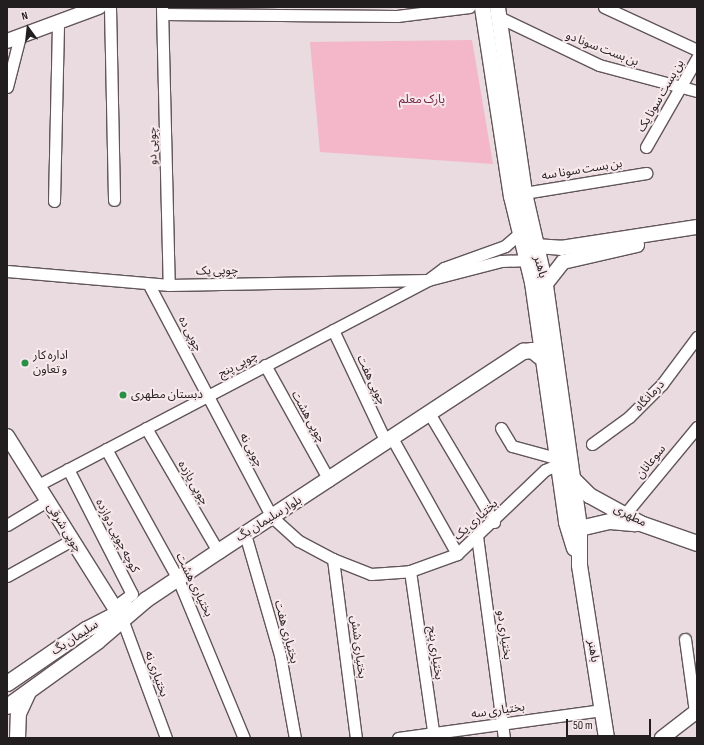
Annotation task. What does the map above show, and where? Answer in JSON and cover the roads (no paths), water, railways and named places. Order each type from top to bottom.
[{"type":"main road","name":"باهنر","points":[[482,7],[519,234],[532,282],[539,356],[556,462],[572,525],[580,565],[606,738]]},
{"type":"main road","name":"باهنر","points":[[502,11],[502,39],[524,193],[545,285],[570,476],[572,525]]},
{"type":"main road","name":"بلوار سلیمان بگ","points":[[7,706],[29,690],[118,613],[146,599],[178,579],[218,551],[329,480],[523,351],[532,350],[539,356]]},
{"type":"main road","name":"مطهری","points":[[570,476],[590,495],[640,523],[697,543]]},
{"type":"main road","points":[[572,525],[610,521],[640,523]]},
{"type":"main road","name":"سلیمان بگ","points":[[7,683],[86,629],[118,613]]},
{"type":"main road","points":[[17,738],[18,713],[29,690]]},
{"type":"street","points":[[7,41],[99,7]]},
{"type":"street","points":[[110,7],[114,200]]},
{"type":"street","points":[[252,17],[268,7]]},
{"type":"street","points":[[163,10],[252,17],[397,16],[469,7]]},
{"type":"street","points":[[604,7],[697,50]]},
{"type":"street","name":"چوپی دو","points":[[163,10],[169,285]]},
{"type":"street","name":"بن بست سونا دو","points":[[502,11],[599,64],[680,88],[697,91]]},
{"type":"street","points":[[54,201],[58,23]]},
{"type":"street","points":[[7,87],[20,36]]},
{"type":"street","name":"بن بست سونا یک","points":[[646,147],[697,58]]},
{"type":"street","name":"بن بست سونا سه","points":[[524,193],[646,173]]},
{"type":"street","points":[[535,246],[561,248],[697,227]]},
{"type":"street","points":[[545,285],[563,262],[637,245],[672,231]]},
{"type":"street","points":[[428,280],[444,268],[506,246],[519,234]]},
{"type":"street","name":"چوپی یک","points":[[7,271],[149,285],[428,280],[501,261],[525,260]]},
{"type":"street","name":"چوپی پنج","points":[[38,485],[428,280]]},
{"type":"street","name":"چوپی ده","points":[[149,285],[208,396]]},
{"type":"street","name":"چوپی هفت","points":[[333,330],[389,440],[457,554]]},
{"type":"street","name":"درمانگاه","points":[[592,444],[635,412],[662,384],[697,337]]},
{"type":"street","name":"چوپی هشت","points":[[265,366],[329,480]]},
{"type":"street","name":"چوپی نه","points":[[208,396],[272,517]]},
{"type":"street","points":[[430,413],[494,522]]},
{"type":"street","name":"چوپی یازده","points":[[146,428],[218,551]]},
{"type":"street","points":[[501,428],[512,446],[556,462]]},
{"type":"street","name":"سوعانان","points":[[625,514],[696,429]]},
{"type":"street","name":"چوپی شرقی","points":[[7,436],[118,613]]},
{"type":"street","name":"بختیاری هشت","points":[[106,450],[178,579],[244,738]]},
{"type":"street","name":"بختیاری یک","points":[[272,517],[299,541],[333,559],[371,574],[410,571],[457,554],[494,522],[545,470],[556,462]]},
{"type":"street","name":"کوچه چوپی دوازده","points":[[68,469],[132,594],[118,613]]},
{"type":"street","points":[[7,525],[47,501]]},
{"type":"street","name":"بختیاری هفت","points":[[245,534],[280,654],[295,738]]},
{"type":"street","name":"بختیاری دو","points":[[478,536],[504,738]]},
{"type":"street","points":[[7,576],[72,540]]},
{"type":"street","name":"بختیاری شش","points":[[333,559],[356,738]]},
{"type":"street","name":"بختیاری پنج","points":[[410,571],[433,736]]},
{"type":"street","name":"بختیاری نه","points":[[118,613],[166,738]]},
{"type":"street","points":[[662,738],[696,711],[685,639]]},
{"type":"street","name":"بختیاری سه","points":[[398,738],[433,736],[502,724],[602,710]]},
{"type":"place","name":"اداره کار و تعاون","points":[[25,363]]},
{"type":"place","name":"دبستان مطهری","points":[[123,395]]},
{"type":"park label","name":"پارک معلم","points":[[422,100]]}]
